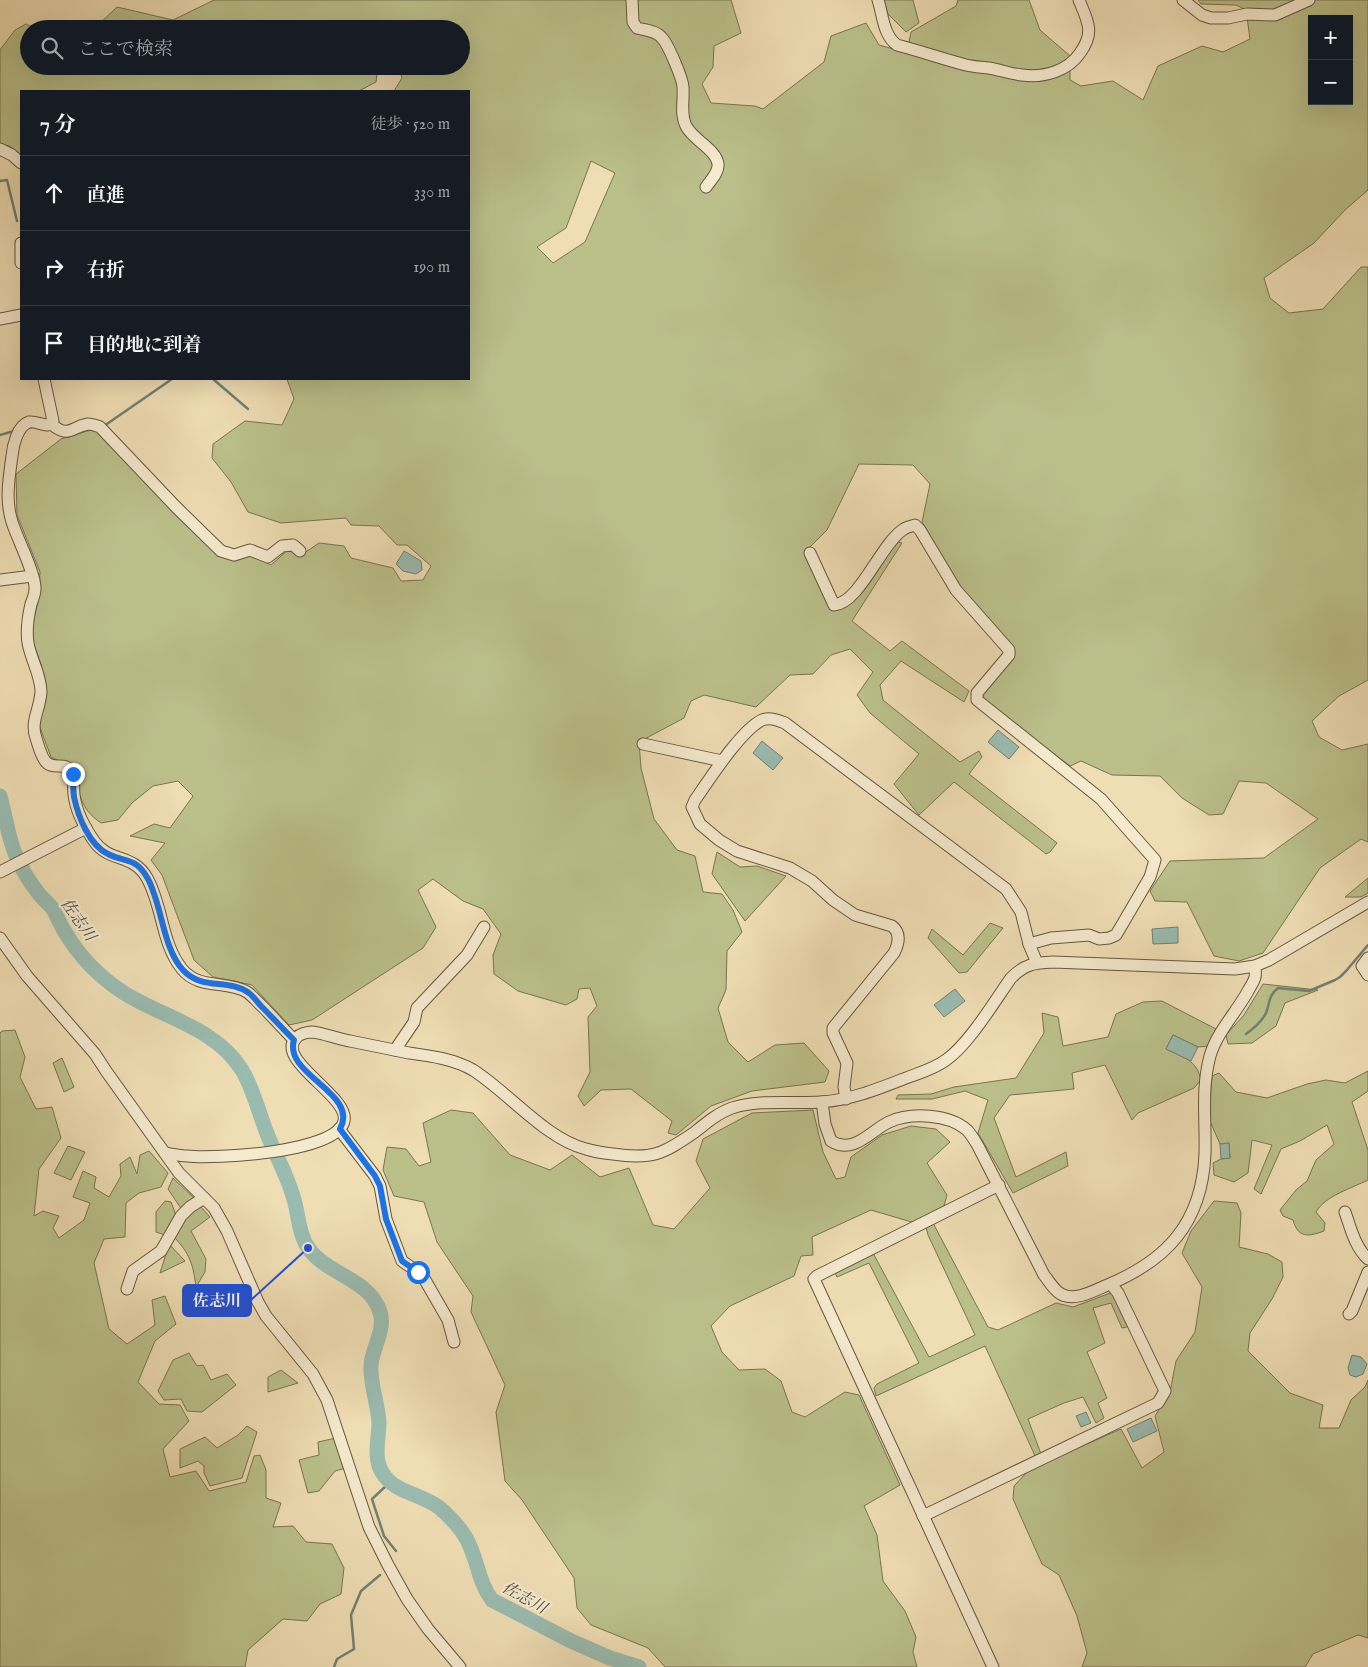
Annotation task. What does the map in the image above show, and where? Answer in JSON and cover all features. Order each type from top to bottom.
[{"type":"street","points":[[632,0],[633,22],[637,28],[662,37],[682,79],[682,112],[685,125],[692,136],[715,155],[718,163],[717,171],[706,187]]},
{"type":"street","points":[[878,0],[890,40],[897,44],[967,66],[1023,75],[1041,75],[1067,66],[1076,58],[1087,43],[1090,32],[1079,0]]},
{"type":"street","points":[[1184,0],[1202,15],[1211,18],[1228,18],[1247,14],[1275,15],[1308,0]]},
{"type":"street","points":[[0,150],[12,155],[20,162]]},
{"type":"street","points":[[0,320],[20,315]]},
{"type":"street","points":[[44,380],[54,421],[51,424]]},
{"type":"street","points":[[294,1040],[249,993],[228,985],[205,984],[195,980],[183,970],[166,936],[155,896],[142,869],[132,862],[108,854],[94,843],[77,808],[73,774],[69,768],[63,765],[53,766],[46,763],[35,737],[33,724],[41,695],[40,683],[28,642],[28,619],[35,588],[11,520],[7,497],[13,450],[18,434],[28,422],[42,425],[51,424],[60,431],[70,432],[90,424],[100,426],[221,551],[234,555],[250,550],[268,556],[282,546],[293,545],[300,551]]},
{"type":"street","points":[[810,553],[834,605],[841,604],[854,592],[894,537],[904,529],[915,525],[920,530],[956,590],[1009,650],[1009,655],[977,693],[976,700],[1101,799],[1155,860],[1150,877],[1116,934],[1110,938],[1099,939],[1090,935],[1051,938],[1029,944]]},
{"type":"street","points":[[0,580],[32,576]]},
{"type":"street","points":[[846,1099],[844,1087],[848,1063],[833,1033],[833,1028],[894,953],[898,946],[898,934],[892,926],[855,915],[832,900],[812,881],[790,868],[738,852],[719,840],[700,824],[692,807],[695,800],[722,761],[750,729],[763,720],[775,719],[785,723],[1006,889],[1021,912],[1029,944],[1037,963]]},
{"type":"street","points":[[642,744],[722,761]]},
{"type":"street","points":[[0,872],[86,828]]},
{"type":"street","points":[[165,1153],[188,1156],[266,1153],[315,1143],[329,1137],[340,1129],[344,1121],[344,1112],[336,1101],[299,1063],[293,1053],[292,1045],[294,1040],[300,1034],[310,1032],[336,1039],[459,1063],[491,1083],[558,1138],[572,1145],[588,1150],[634,1157],[650,1156],[678,1144],[715,1117],[733,1108],[759,1104],[822,1102],[846,1099],[873,1091],[947,1060],[964,1044],[1011,978],[1020,969],[1037,963],[1235,969],[1255,966],[1286,951],[1368,902]]},
{"type":"street","points":[[395,1050],[414,1022],[417,1008],[467,955],[484,927]]},
{"type":"street","points":[[0,938],[5,955],[27,976],[95,1054],[179,1173],[214,1208],[228,1231],[258,1302],[266,1316],[313,1374],[327,1400],[369,1527],[388,1565],[407,1599],[428,1629],[459,1667]]},
{"type":"street","points":[[1368,958],[1362,966],[1368,975]]},
{"type":"street","points":[[822,1102],[827,1133],[831,1141],[841,1146],[849,1146],[863,1140],[889,1122],[907,1117],[934,1116],[951,1120],[967,1130],[999,1185],[1044,1275],[1059,1293],[1070,1297],[1084,1295],[1111,1284],[1147,1265],[1170,1246],[1183,1231],[1192,1215],[1202,1187],[1205,1154],[1204,1093],[1209,1061],[1217,1038],[1239,1007],[1255,977],[1255,966]]},
{"type":"street","points":[[340,1129],[378,1181],[386,1219],[402,1261],[426,1280],[448,1320],[454,1342]]},
{"type":"street","points":[[993,1667],[814,1279],[999,1185]]},
{"type":"street","points":[[127,1289],[133,1271],[161,1252],[181,1216],[190,1207],[204,1198]]},
{"type":"street","points":[[1345,1212],[1353,1237],[1361,1253],[1368,1260]]},
{"type":"street","points":[[1349,1314],[1368,1272]]},
{"type":"street","points":[[923,1516],[1158,1403],[1165,1392],[1118,1293],[1111,1284]]},
{"type":"green space","points":[[214,0],[731,0],[741,33],[714,46],[713,67],[702,84],[711,103],[755,106],[763,109],[824,62],[831,36],[866,23],[879,45],[964,69],[909,42],[911,32],[956,6],[958,0],[1029,0],[1040,30],[1070,56],[1070,80],[1081,86],[1113,81],[1143,100],[1158,66],[1202,46],[1223,52],[1250,39],[1246,10],[1236,5],[1201,4],[1198,0],[1368,0],[1368,190],[1346,209],[1314,243],[1264,278],[1270,298],[1289,313],[1323,309],[1361,267],[1368,267],[1368,680],[1339,696],[1312,721],[1319,737],[1342,750],[1368,744],[1368,842],[1361,839],[1320,868],[1263,953],[1239,961],[1214,956],[1187,902],[1155,901],[1150,891],[1170,861],[1264,858],[1318,819],[1266,783],[1239,781],[1223,814],[1209,815],[1182,798],[1160,776],[1112,775],[1081,761],[1070,766],[983,700],[983,694],[1014,652],[960,587],[922,522],[930,484],[913,465],[859,464],[827,530],[807,550],[829,604],[850,603],[895,541],[902,543],[852,621],[890,651],[902,641],[969,691],[964,702],[901,661],[880,685],[883,700],[960,762],[979,751],[982,757],[969,774],[1057,843],[1046,854],[954,782],[919,815],[894,784],[919,754],[870,713],[857,695],[873,672],[850,649],[831,655],[813,674],[790,675],[756,707],[704,695],[691,701],[684,718],[639,742],[641,768],[654,819],[677,850],[695,856],[703,892],[722,894],[733,910],[742,932],[727,951],[726,990],[718,1008],[728,1042],[748,1062],[775,1045],[804,1043],[829,1071],[825,1082],[752,1091],[711,1106],[676,1135],[668,1133],[672,1121],[631,1089],[601,1090],[584,1106],[578,1096],[590,1072],[588,1017],[597,1006],[590,988],[579,989],[577,999],[566,1005],[518,991],[494,974],[493,955],[501,934],[483,909],[463,901],[433,879],[418,890],[436,927],[423,948],[312,1020],[289,1025],[252,985],[213,977],[194,960],[162,875],[151,860],[165,843],[130,836],[154,824],[170,828],[193,796],[178,781],[153,786],[132,803],[118,820],[101,823],[88,811],[81,799],[74,768],[51,757],[39,725],[46,697],[41,664],[30,635],[38,602],[40,572],[17,515],[16,474],[61,439],[94,429],[216,553],[235,561],[252,555],[271,565],[289,549],[300,556],[319,543],[344,546],[351,558],[393,568],[401,581],[423,580],[431,566],[407,545],[397,545],[379,526],[351,525],[346,518],[281,523],[248,512],[231,482],[212,458],[213,444],[245,421],[282,425],[294,399],[287,380],[470,380],[470,90],[395,90],[402,78],[401,75],[470,75],[470,20],[173,20]],"holes":[[[591,161],[615,173],[585,242],[553,263],[537,247],[566,228]]]},
{"type":"green space","points":[[884,0],[913,0],[919,23],[906,32],[888,14]]},
{"type":"green space","points":[[117,7],[173,20],[103,20]]},
{"type":"green space","points":[[20,27],[20,75],[377,75],[376,82],[361,90],[20,90],[20,155],[10,146],[0,144],[0,50],[15,30]]},
{"type":"green space","points":[[717,852],[740,867],[757,866],[786,876],[745,921],[712,874]]},
{"type":"green space","points":[[1368,878],[1368,893],[1361,897],[1345,897]]},
{"type":"green space","points":[[990,923],[1003,928],[967,972],[959,973],[928,938],[932,929],[963,955]]},
{"type":"green space","points":[[1263,984],[1318,990],[1285,1003],[1276,1026],[1252,1043],[1228,1044],[1226,1035],[1244,1015]]},
{"type":"green space","points":[[1162,1001],[1216,1029],[1210,1046],[1198,1047],[1173,1035],[1166,1049],[1193,1064],[1201,1080],[1194,1088],[1138,1113],[1132,1120],[1105,1065],[1072,1073],[1074,1089],[1010,1095],[994,1118],[1016,1177],[1066,1152],[1068,1166],[1013,1193],[978,1133],[988,1100],[965,1091],[932,1099],[896,1099],[898,1095],[931,1094],[954,1087],[1016,1078],[1044,1033],[1042,1013],[1058,1017],[1063,1046],[1108,1037],[1116,1014],[1143,1002]]},
{"type":"green space","points":[[15,1030],[25,1057],[20,1077],[36,1109],[52,1107],[61,1138],[39,1169],[34,1216],[43,1211],[59,1216],[53,1228],[59,1238],[84,1220],[90,1203],[73,1197],[83,1171],[96,1177],[94,1188],[109,1197],[121,1176],[120,1164],[130,1157],[137,1174],[140,1155],[149,1151],[168,1173],[161,1187],[139,1193],[126,1203],[125,1237],[104,1239],[94,1263],[109,1329],[127,1344],[155,1325],[152,1300],[165,1296],[176,1324],[155,1341],[138,1382],[159,1404],[180,1405],[189,1421],[163,1449],[170,1477],[196,1471],[209,1491],[246,1482],[254,1456],[260,1455],[266,1470],[266,1498],[281,1503],[273,1527],[293,1526],[306,1542],[332,1544],[344,1568],[341,1594],[320,1604],[307,1621],[283,1619],[248,1650],[245,1667],[0,1667],[0,1033],[2,1031]]},
{"type":"green space","points":[[62,1058],[74,1087],[64,1092],[53,1063]]},
{"type":"green space","points":[[1368,1071],[1368,1091],[1352,1102],[1368,1150],[1368,1180],[1332,1197],[1320,1206],[1316,1212],[1325,1223],[1324,1231],[1308,1235],[1301,1233],[1293,1220],[1283,1216],[1280,1210],[1296,1190],[1307,1181],[1316,1160],[1334,1144],[1327,1125],[1300,1141],[1281,1149],[1261,1194],[1254,1189],[1272,1145],[1252,1140],[1248,1173],[1234,1182],[1214,1175],[1213,1163],[1221,1159],[1230,1158],[1229,1143],[1220,1144],[1209,1119],[1212,1076],[1219,1073],[1236,1092],[1267,1098],[1307,1084],[1326,1080],[1345,1083]]},
{"type":"green space","points":[[451,1110],[473,1113],[510,1155],[550,1170],[572,1155],[600,1177],[629,1168],[653,1225],[674,1229],[710,1188],[696,1161],[703,1139],[752,1113],[813,1110],[823,1152],[836,1179],[845,1177],[851,1157],[882,1135],[911,1126],[936,1129],[950,1142],[927,1163],[947,1195],[944,1206],[915,1223],[871,1210],[812,1237],[813,1255],[801,1256],[794,1276],[730,1306],[711,1326],[722,1352],[739,1370],[765,1369],[781,1381],[792,1412],[805,1417],[845,1392],[859,1395],[900,1485],[864,1506],[877,1535],[883,1581],[905,1611],[916,1637],[913,1652],[917,1667],[665,1667],[648,1648],[591,1625],[577,1608],[574,1578],[522,1500],[505,1481],[496,1412],[505,1385],[471,1312],[473,1296],[437,1242],[424,1202],[394,1196],[383,1170],[387,1147],[406,1149],[419,1166],[431,1162],[423,1123]]},
{"type":"green space","points":[[68,1146],[85,1152],[71,1180],[54,1173]]},
{"type":"green space","points":[[173,1178],[195,1199],[182,1210],[168,1189]]},
{"type":"green space","points":[[165,1201],[171,1202],[176,1215],[165,1235],[156,1232],[156,1212]]},
{"type":"green space","points":[[1214,1201],[1237,1203],[1241,1213],[1239,1247],[1268,1254],[1282,1262],[1283,1277],[1272,1299],[1250,1333],[1248,1351],[1290,1393],[1323,1405],[1319,1428],[1339,1428],[1351,1400],[1365,1387],[1368,1380],[1368,1638],[1358,1635],[1313,1654],[1305,1667],[1082,1667],[1087,1653],[1077,1616],[1059,1575],[1042,1564],[1013,1499],[1014,1486],[1030,1469],[1121,1429],[1142,1468],[1164,1452],[1155,1416],[1170,1392],[1176,1361],[1195,1332],[1202,1287],[1182,1253],[1191,1231]]},
{"type":"green space","points":[[200,1206],[210,1217],[191,1231],[206,1259],[205,1272],[196,1287],[190,1260],[174,1237],[181,1220]]},
{"type":"green space","points":[[933,1223],[988,1327],[998,1330],[1056,1303],[1073,1307],[1113,1292],[1131,1326],[1122,1328],[1111,1303],[1093,1308],[1105,1343],[1087,1352],[1107,1398],[1098,1403],[1104,1418],[1096,1423],[1083,1397],[1028,1419],[1041,1454],[1036,1458],[985,1346],[876,1396],[874,1388],[877,1384],[919,1363],[869,1263],[837,1277],[834,1271],[873,1253],[929,1357],[934,1355],[975,1335],[928,1235],[926,1227]]},
{"type":"green space","points":[[169,1244],[185,1261],[160,1273]]},
{"type":"green space","points":[[189,1353],[197,1366],[203,1365],[211,1380],[227,1374],[236,1385],[202,1412],[187,1411],[181,1399],[164,1400],[158,1391],[173,1360]]},
{"type":"green space","points":[[281,1370],[298,1383],[268,1392],[268,1377]]},
{"type":"green space","points":[[247,1426],[257,1432],[242,1478],[210,1486],[204,1473],[204,1466],[198,1461],[180,1468],[180,1449],[205,1437],[217,1448],[238,1435]]},
{"type":"green space","points":[[336,1438],[346,1468],[335,1471],[319,1491],[308,1493],[299,1460],[319,1455],[318,1442]]},
{"type":"water","points":[[404,551],[421,561],[422,570],[416,574],[403,571],[396,564]]},
{"type":"water","points":[[998,730],[1019,747],[1009,759],[988,742]]},
{"type":"water","points":[[762,741],[783,758],[773,770],[753,753]]},
{"type":"water","points":[[1178,927],[1178,943],[1153,944],[1152,929]]},
{"type":"water","points":[[955,989],[965,1001],[944,1017],[934,1005]]},
{"type":"water","points":[[1173,1035],[1198,1047],[1191,1061],[1166,1049]]},
{"type":"water","points":[[1229,1143],[1230,1158],[1221,1159],[1220,1144]]},
{"type":"water","points":[[1352,1355],[1361,1357],[1367,1364],[1363,1374],[1356,1377],[1350,1375],[1348,1368]]},
{"type":"water","points":[[1086,1412],[1091,1423],[1081,1427],[1076,1416]]},
{"type":"water","points":[[1151,1418],[1157,1431],[1133,1442],[1127,1429]]},
{"type":"waterway","points":[[0,181],[7,180],[17,221]]},
{"type":"waterway","points":[[104,426],[171,380]]},
{"type":"waterway","points":[[214,380],[248,409]]},
{"type":"waterway","points":[[0,435],[14,431]]},
{"type":"waterway","name":"佐志川","points":[[0,796],[10,839],[22,868],[36,891],[53,909],[65,932],[84,958],[107,981],[124,993],[203,1033],[231,1055],[242,1070],[250,1086],[268,1136],[291,1188],[305,1243],[317,1258],[358,1284],[375,1301],[380,1312],[381,1326],[373,1353],[371,1373],[379,1422],[378,1461],[387,1479],[401,1489],[434,1504],[457,1525],[469,1544],[481,1580],[492,1600],[571,1641],[610,1658],[639,1667]]},
{"type":"waterway","points":[[1246,1034],[1264,1016],[1271,997],[1278,988],[1309,991],[1335,980],[1346,971],[1368,945]]},
{"type":"waterway","points":[[388,1481],[386,1486],[372,1499],[384,1536],[396,1551]]},
{"type":"waterway","points":[[334,1667],[337,1659],[354,1649],[351,1615],[361,1591],[380,1575]]},
{"type":"place","name":"佐志川","points":[[308,1248]]},
{"type":"route","points":[[73,774],[77,808],[94,843],[108,854],[132,862],[142,869],[155,896],[166,936],[183,970],[195,980],[205,984],[228,985],[249,993],[294,1040],[292,1045],[293,1053],[299,1063],[336,1101],[344,1112],[344,1121],[340,1129],[375,1176],[380,1186],[386,1219],[402,1261],[418,1272]]}]
